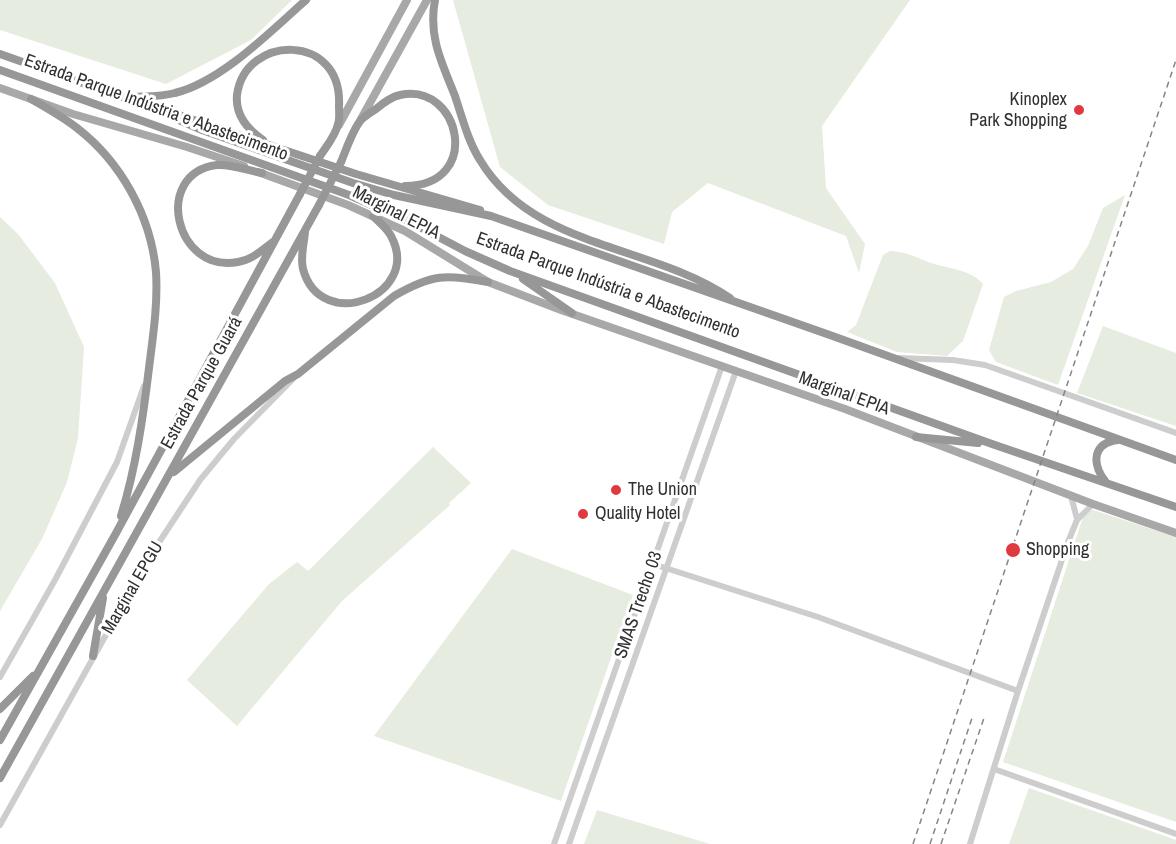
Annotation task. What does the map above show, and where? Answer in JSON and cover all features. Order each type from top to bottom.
[{"type":"highway","points":[[123,97],[165,95],[202,83],[216,75],[264,37],[306,0]]},
{"type":"highway","points":[[435,0],[432,20],[434,38],[474,150],[489,174],[516,203],[549,224],[694,277],[713,286],[741,305]]},
{"type":"highway","points":[[273,147],[244,124],[237,108],[237,98],[242,79],[248,70],[267,55],[277,51],[307,52],[328,65],[338,82],[340,94],[338,126]]},
{"type":"highway","name":"Estrada Parque Indústria e Abastecimento","points":[[0,54],[142,104],[202,130],[353,183],[394,195],[491,216],[1176,460]]},
{"type":"highway","name":"Estrada Parque Indústria e Abastecimento","points":[[0,70],[349,195],[510,271],[992,444],[1176,507]]},
{"type":"highway","points":[[361,120],[391,98],[408,94],[426,98],[438,105],[453,126],[456,141],[454,155],[446,169],[420,186],[393,186]]},
{"type":"highway","points":[[31,99],[62,117],[99,148],[127,184],[140,210],[153,250],[156,273],[155,305],[149,371],[136,464],[115,535]]},
{"type":"highway","points":[[142,104],[180,114],[393,186],[467,205],[491,216]]},
{"type":"highway","name":"Estrada Parque Guará","points":[[0,778],[319,205],[361,120]]},
{"type":"highway","name":"Estrada Parque Guará","points":[[0,741],[338,126]]},
{"type":"highway","points":[[261,173],[218,165],[198,172],[182,189],[178,217],[181,229],[192,246],[203,256],[219,262],[238,262],[247,259],[276,240]]},
{"type":"highway","points":[[375,217],[405,220]]},
{"type":"highway","points":[[306,228],[303,266],[309,282],[321,295],[331,300],[345,303],[362,302],[374,297],[386,286],[396,263],[393,240],[375,217]]},
{"type":"highway","points":[[510,271],[572,313]]},
{"type":"highway","points":[[170,475],[394,296],[432,278],[461,277],[488,282]]},
{"type":"highway","points":[[916,437],[992,444]]},
{"type":"highway","points":[[1105,482],[1097,469],[1097,455],[1106,444],[1119,440]]},
{"type":"highway","points":[[93,656],[105,590]]},
{"type":"highway","points":[[0,709],[39,669]]},
{"type":"main road","name":"Estrada Parque Guará","points":[[338,126],[407,0]]},
{"type":"main road","name":"Estrada Parque Guará","points":[[361,120],[427,0]]},
{"type":"main road","name":"Marginal EPIA","points":[[0,88],[73,114],[226,159],[405,231],[488,282],[1176,533]]},
{"type":"street","points":[[888,357],[952,360],[985,365],[1176,433]]},
{"type":"street","name":"SMAS Trecho 03","points":[[554,844],[722,366]]},
{"type":"street","points":[[0,677],[117,462],[149,371]]},
{"type":"street","name":"SMAS Trecho 03","points":[[568,844],[736,371]]},
{"type":"street","name":"Marginal EPGU","points":[[0,825],[150,556],[200,480],[234,439],[297,374]]},
{"type":"street","points":[[714,392],[727,396]]},
{"type":"street","points":[[1071,496],[1077,520]]},
{"type":"street","points":[[970,844],[1018,691],[1077,520],[1093,504]]},
{"type":"street","points":[[653,564],[818,617],[1018,691]]},
{"type":"street","points":[[618,666],[632,667]]},
{"type":"street","points":[[618,666],[629,674]]},
{"type":"street","points":[[994,769],[1176,834]]},
{"type":"shaded area","points":[[0,0],[292,0],[251,40],[166,84],[0,30]]},
{"type":"shaded area","points":[[453,0],[910,0],[822,126],[826,188],[865,244],[859,273],[846,236],[708,183],[672,212],[664,244],[548,205],[500,167]]},
{"type":"shaded area","points":[[1125,195],[1058,385],[996,362],[989,350],[1004,297],[1016,291],[1051,282],[1073,269],[1088,246],[1103,208]]},
{"type":"shaded area","points":[[0,217],[18,234],[55,283],[84,347],[78,438],[67,482],[43,537],[0,611]]},
{"type":"shaded area","points":[[890,251],[966,272],[983,284],[963,341],[947,356],[897,352],[847,332],[856,325],[883,255]]},
{"type":"shaded area","points":[[1103,326],[1176,353],[1176,426],[1077,393]]},
{"type":"shaded area","points":[[433,447],[471,483],[449,503],[450,505],[342,601],[237,726],[187,680],[269,584],[297,562],[308,571]]},
{"type":"shaded area","points":[[1093,510],[1176,537],[1176,822],[1003,762],[1082,520],[1087,512]]},
{"type":"shaded area","points":[[512,549],[633,595],[561,801],[374,736]]},
{"type":"shaded area","points":[[1029,788],[1176,840],[1176,844],[1009,844]]},
{"type":"shaded area","points":[[597,810],[710,844],[584,844]]},
{"type":"railway","points":[[913,844],[1176,60]]},
{"type":"railway","points":[[930,844],[973,715]]},
{"type":"railway","points":[[941,844],[984,718]]},
{"type":"place","name":"Kinoplex Park Shopping","points":[[1079,110]]},
{"type":"place","name":"The Union","points":[[616,490]]},
{"type":"place","name":"Quality Hotel","points":[[583,514]]},
{"type":"place","name":"Shopping","points":[[1013,550]]}]
